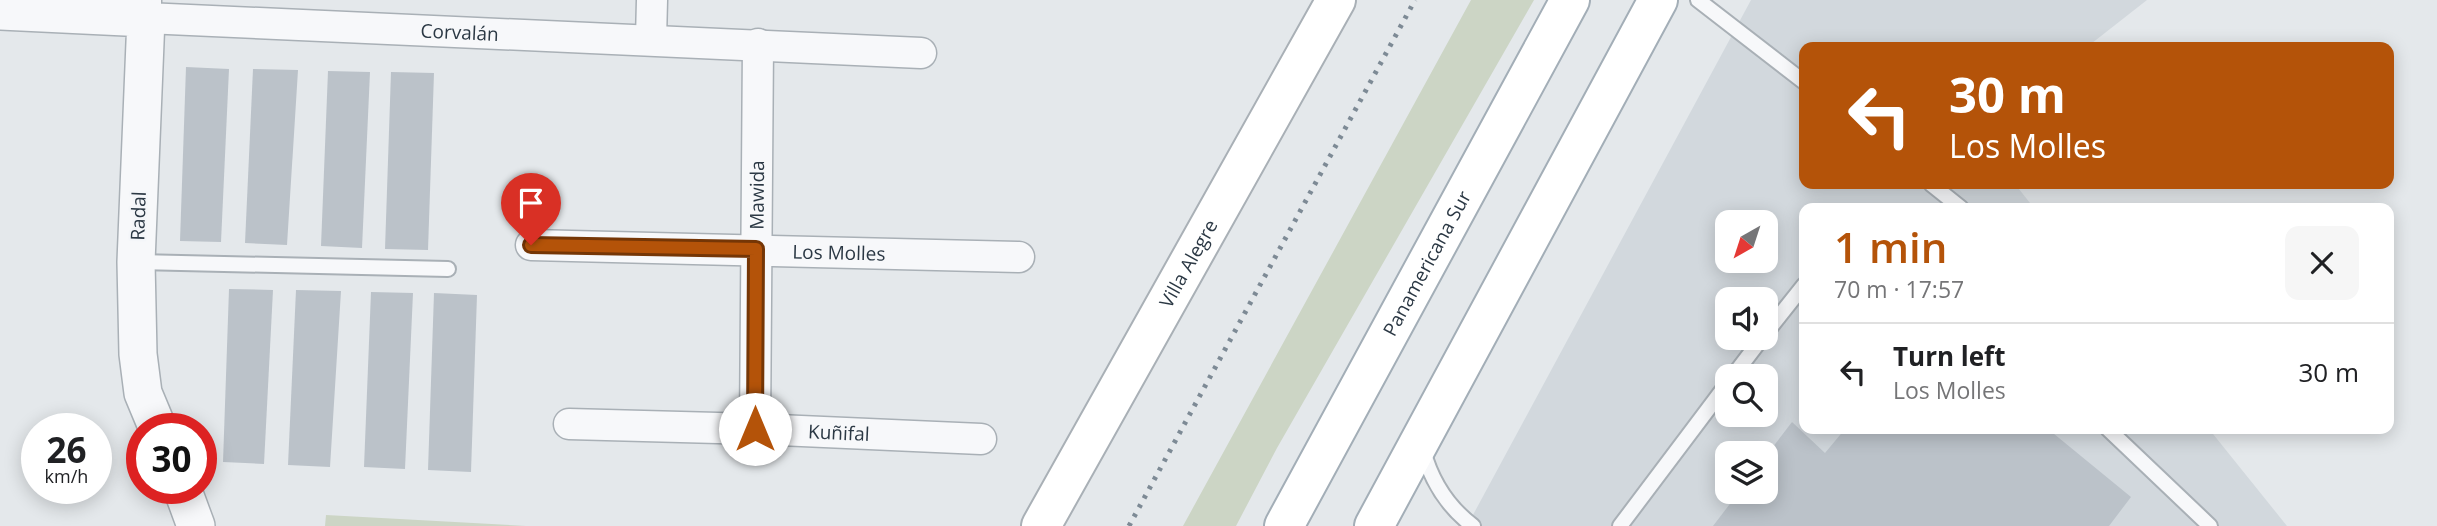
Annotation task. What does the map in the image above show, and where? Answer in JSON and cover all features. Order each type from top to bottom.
[{"type":"main road","name":"Villa Alegre","points":[[1041,526],[1336,0]]},
{"type":"main road","name":"Panamericana Sur","points":[[1284,526],[1570,0]]},
{"type":"main road","points":[[1374,526],[1658,0]]},
{"type":"street","points":[[651,39],[652,0]]},
{"type":"street","name":"Corvalán","points":[[0,11],[146,9],[921,53]]},
{"type":"street","name":"Radal","points":[[146,9],[136,262],[138,354],[143,393],[151,413]]},
{"type":"street","name":"Mawida","points":[[755,429],[758,44]]},
{"type":"street","name":"Los Molles","points":[[531,245],[1019,257]]},
{"type":"street","name":"Kuñifal","points":[[569,424],[981,439]]},
{"type":"street","points":[[188,504],[196,526]]},
{"type":"lane","points":[[1698,0],[1799,78]]},
{"type":"lane","points":[[1937,189],[1955,203]]},
{"type":"lane","points":[[136,262],[448,269]]},
{"type":"lane","points":[[1778,318],[1799,291]]},
{"type":"lane","points":[[1742,364],[1753,350]]},
{"type":"lane","points":[[1620,526],[1715,400]]},
{"type":"lane","points":[[2113,434],[2210,526]]},
{"type":"lane","points":[[1420,439],[1427,465],[1439,488],[1454,509],[1473,526]]},
{"type":"shaded area","points":[[1751,0],[2147,0],[2093,42],[1799,42],[1799,189],[2019,189],[2030,203],[1799,203],[1799,434],[2213,434],[2287,526],[1467,526]]},
{"type":"green space","points":[[1471,0],[1534,0],[1277,448],[1236,526],[1183,526]]},
{"type":"green space","points":[[326,515],[526,526],[325,526]]},
{"type":"building","points":[[186,67],[229,69],[221,242],[180,241]]},
{"type":"building","points":[[253,69],[298,70],[287,245],[245,243]]},
{"type":"building","points":[[328,71],[370,72],[362,248],[321,246]]},
{"type":"building","points":[[391,72],[434,73],[428,250],[385,249]]},
{"type":"building","points":[[229,289],[273,290],[264,464],[223,462]]},
{"type":"building","points":[[296,290],[341,291],[330,467],[288,465]]},
{"type":"building","points":[[371,292],[413,293],[405,469],[364,467]]},
{"type":"building","points":[[434,293],[477,295],[471,472],[428,470]]},
{"type":"building","points":[[1792,422],[1799,429],[1799,434],[1805,434],[1825,453],[1841,434],[2054,434],[2131,497],[2109,526],[1713,526],[1730,504],[1778,504],[1777,441]]},
{"type":"railway","points":[[1129,526],[1415,0]]},
{"type":"route","points":[[531,245],[756,249],[755,429]]}]
